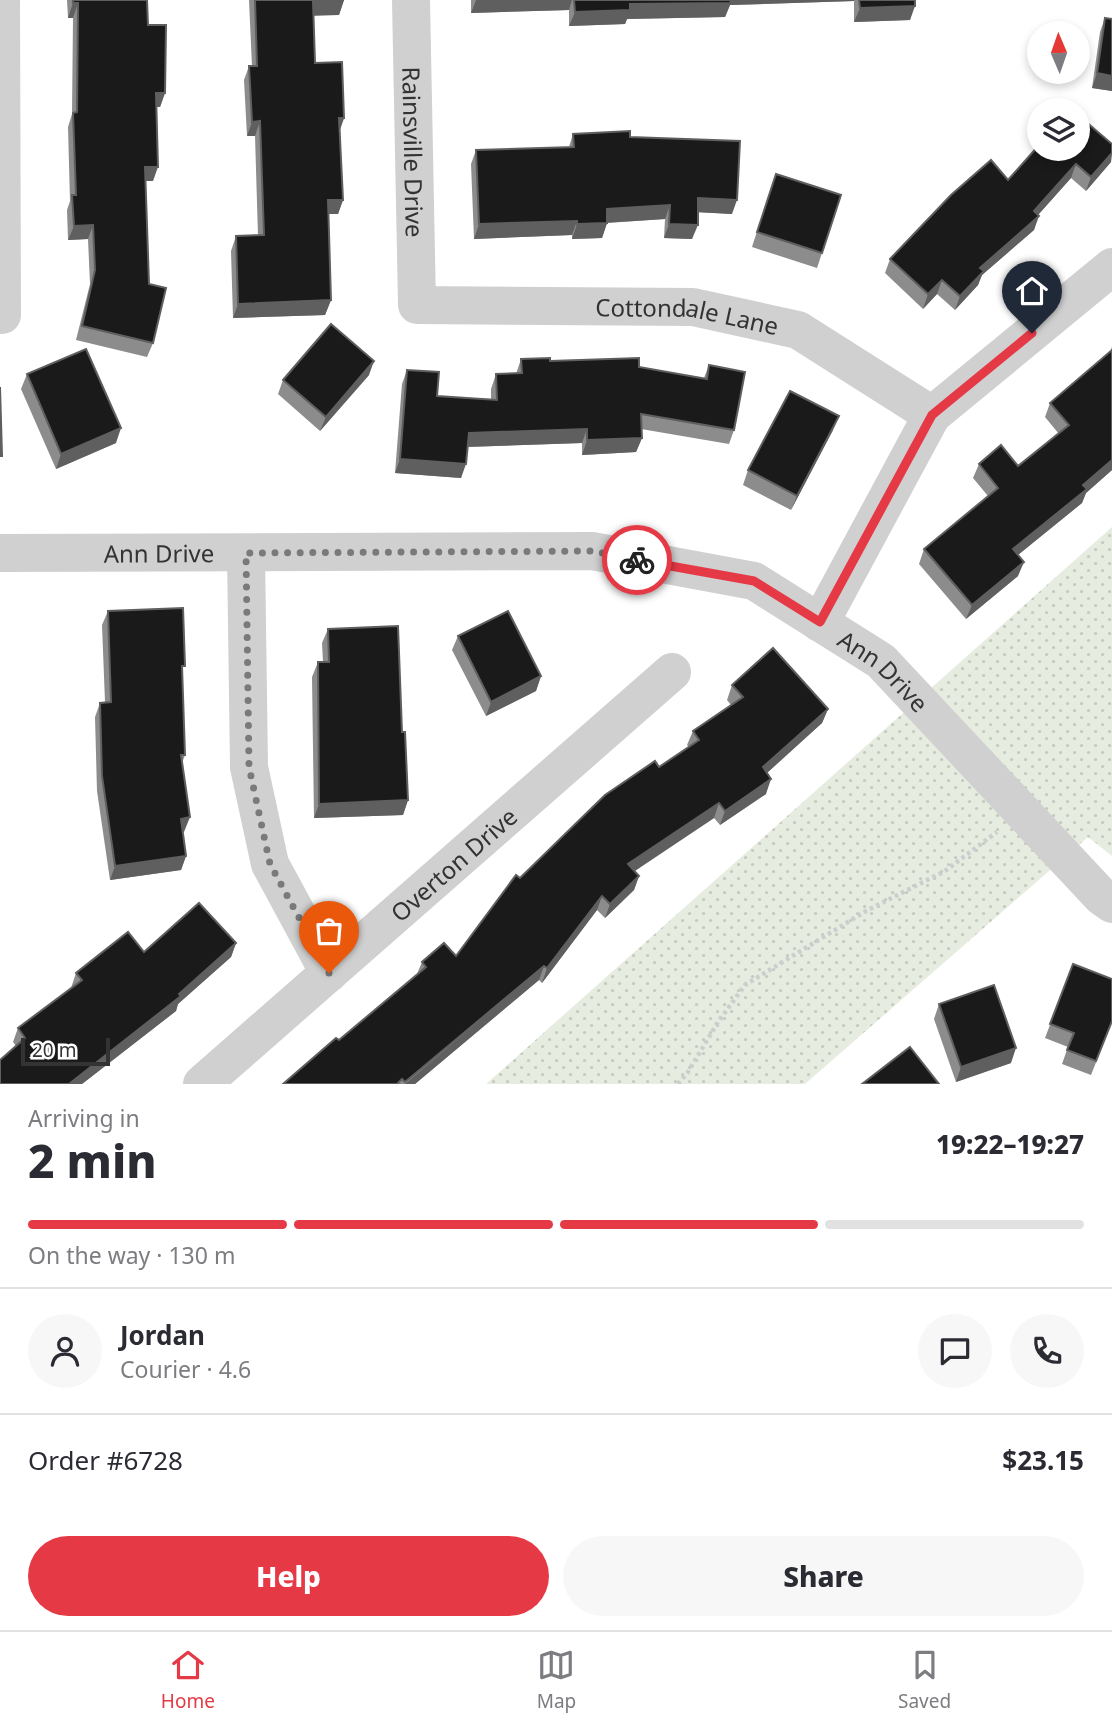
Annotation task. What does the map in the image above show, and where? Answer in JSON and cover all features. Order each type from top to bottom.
[{"type":"street","points":[[1,0],[1,315]]},
{"type":"street","name":"Rainsville Drive","points":[[411,0],[417,305]]},
{"type":"street","points":[[820,622],[932,415],[1112,267]]},
{"type":"street","name":"Cottondale Lane","points":[[417,305],[693,307],[798,330],[932,415]]},
{"type":"street","name":"Ann Drive","points":[[0,553],[592,551],[754,581],[881,661],[1102,897],[1112,904]]},
{"type":"street","points":[[246,553],[249,767],[270,864],[329,973]]},
{"type":"street","name":"Overton Drive","points":[[202,1084],[672,673]]},
{"type":"path","points":[[678,1084],[718,1022],[746,985],[866,911],[944,871],[997,832]]},
{"type":"shaded area","points":[[1112,527],[1112,856],[1088,837],[805,1084],[486,1084]]},
{"type":"building","points":[[73,0],[147,0],[148,25],[166,25],[165,93],[156,93],[158,167],[145,167],[149,284],[166,288],[153,343],[82,326],[95,270],[93,225],[74,226],[72,195],[76,195],[73,113],[77,112],[78,3],[73,3]]},
{"type":"building","points":[[255,0],[344,0],[313,1],[315,63],[342,62],[344,118],[339,118],[343,200],[328,200],[331,300],[238,304],[236,236],[264,235],[260,121],[252,122],[249,66],[257,66]]},
{"type":"building","points":[[574,0],[730,0],[731,3],[630,4],[630,10],[575,12]]},
{"type":"building","points":[[859,0],[915,0],[915,6],[860,8]]},
{"type":"building","points":[[1105,18],[1112,19],[1112,76],[1097,73]]},
{"type":"building","points":[[1090,125],[1112,144],[1112,153],[1091,177],[1076,164],[1034,211],[1039,216],[980,268],[984,271],[960,296],[942,280],[928,294],[890,259],[951,195],[991,160],[1008,180],[1027,159],[1027,161],[1090,161]]},
{"type":"building","points":[[630,131],[630,137],[740,141],[737,200],[698,198],[698,225],[669,224],[670,205],[607,209],[607,223],[577,224],[577,221],[479,224],[476,150],[574,147],[573,134]]},
{"type":"building","points":[[776,174],[841,195],[822,253],[757,232]]},
{"type":"building","points":[[331,324],[374,361],[326,417],[283,380]]},
{"type":"building","points":[[86,349],[121,428],[61,454],[27,374]]},
{"type":"building","points":[[1112,350],[1112,460],[1083,485],[1087,489],[1013,549],[1024,562],[972,605],[924,549],[998,488],[979,464],[1001,445],[1018,466],[1069,425],[1050,403]]},
{"type":"building","points":[[550,358],[550,361],[639,358],[639,367],[707,379],[709,365],[745,372],[734,430],[641,414],[642,438],[587,440],[587,429],[469,433],[466,464],[400,459],[407,370],[439,372],[437,396],[497,400],[496,374],[522,373],[521,359]]},
{"type":"building","points":[[0,387],[2,456],[0,456]]},
{"type":"building","points":[[790,391],[839,416],[797,496],[748,470]]},
{"type":"building","points":[[183,608],[185,755],[181,755],[190,817],[181,819],[186,856],[115,866],[102,776],[100,703],[111,702],[108,611]]},
{"type":"building","points":[[508,611],[541,676],[491,702],[458,636]]},
{"type":"building","points":[[398,626],[408,800],[319,804],[318,662],[329,662],[328,629]]},
{"type":"building","points":[[773,648],[828,709],[763,767],[771,779],[725,811],[719,803],[628,864],[639,876],[610,904],[602,896],[547,968],[544,966],[405,1082],[402,1079],[397,1084],[283,1084],[426,967],[422,962],[444,943],[456,956],[516,875],[520,878],[605,795],[655,761],[659,767],[699,740],[693,731],[743,697],[732,685]]},
{"type":"building","points":[[199,903],[236,943],[179,994],[181,996],[69,1084],[0,1084],[0,1060],[25,1038],[18,1028],[82,980],[76,973],[128,932],[144,952]]},
{"type":"building","points":[[1073,964],[1112,979],[1112,1021],[1096,1061],[1067,1050],[1074,1033],[1050,1024]]},
{"type":"building","points":[[994,985],[1016,1048],[961,1067],[939,1004]]},
{"type":"building","points":[[910,1047],[939,1084],[862,1084]]},
{"type":"way so far","points":[[329,973],[270,864],[249,767],[246,553],[592,551],[637,560]]},
{"type":"route","points":[[637,560],[754,581],[820,622],[932,415],[1032,333]]}]
